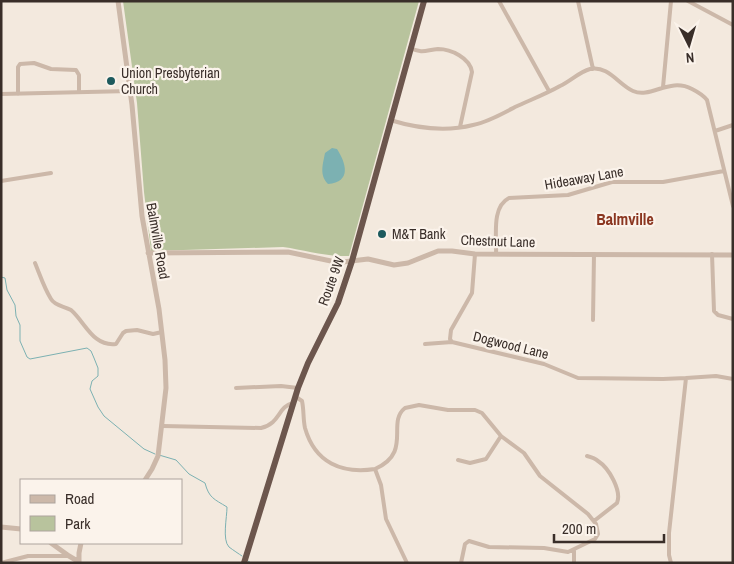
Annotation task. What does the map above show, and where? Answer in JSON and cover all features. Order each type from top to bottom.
[{"type":"highway","name":"Route 9W","points":[[244,563],[298,388],[338,302],[352,261],[424,1]]},
{"type":"street","name":"Balmville Road","points":[[118,1],[130,91],[139,189],[162,332],[166,378],[163,426],[158,454],[146,479]]},
{"type":"street","points":[[499,1],[550,91]]},
{"type":"street","points":[[578,1],[592,69]]},
{"type":"street","points":[[663,87],[671,1]]},
{"type":"street","points":[[688,1],[733,25]]},
{"type":"street","points":[[410,48],[421,52],[444,50],[459,55],[470,65],[472,72],[460,128]]},
{"type":"street","points":[[18,94],[18,67],[20,64],[28,62],[51,70],[76,70],[79,75],[79,92]]},
{"type":"street","points":[[390,120],[423,127],[460,128],[474,125],[492,119],[562,86],[580,73],[592,69],[608,73],[636,92],[644,93],[680,84],[702,95],[707,100],[733,204]]},
{"type":"street","points":[[1,94],[130,91]]},
{"type":"street","points":[[715,131],[733,125]]},
{"type":"street","name":"Hideaway Lane","points":[[496,254],[498,210],[508,198],[561,196],[612,182],[663,182],[724,171]]},
{"type":"street","points":[[1,181],[51,173]]},
{"type":"street","name":"Chestnut Lane","points":[[148,253],[288,252],[332,261],[368,259],[394,265],[402,265],[438,251],[452,250],[476,254],[733,255]]},
{"type":"street","name":"Dogwood Lane","points":[[476,254],[472,292],[451,330],[450,339],[452,342],[544,364],[578,378],[663,380],[716,376],[733,379]]},
{"type":"street","points":[[593,320],[594,254]]},
{"type":"street","points":[[712,254],[714,311],[718,315],[733,319]]},
{"type":"street","points":[[35,263],[53,302],[70,310],[91,334],[100,340],[109,344],[116,344],[123,333],[131,330],[141,330],[150,334],[162,332]]},
{"type":"street","points":[[425,344],[452,342]]},
{"type":"street","points":[[671,563],[669,533],[686,378]]},
{"type":"street","points":[[236,388],[280,386],[298,388]]},
{"type":"street","points":[[163,426],[261,428],[272,424],[286,406],[295,400],[302,401],[303,419],[308,436],[325,460],[336,467],[357,470],[375,469],[392,457],[398,439],[399,415],[401,411],[409,406],[419,405],[443,409],[475,410],[485,415],[501,436],[520,448],[540,476],[580,507],[594,521],[597,537],[574,550],[565,552],[544,548],[489,547],[470,541],[465,544],[461,563]]},
{"type":"street","points":[[458,460],[470,463],[486,459],[501,436]]},
{"type":"street","points":[[587,456],[600,462],[617,486],[619,492],[616,503],[594,521]]},
{"type":"street","points":[[375,469],[381,485],[386,519],[408,563]]},
{"type":"street","points":[[1,527],[20,530]]},
{"type":"street","points":[[52,544],[79,562],[81,544]]},
{"type":"street","points":[[574,550],[574,563]]},
{"type":"street","points":[[1,563],[28,556],[68,556]]},
{"type":"green space","points":[[123,1],[419,1],[349,256],[283,247],[151,251],[137,103]]},
{"type":"water","points":[[332,148],[337,149],[340,154],[345,171],[341,180],[328,184],[323,177],[323,165],[325,153]]},
{"type":"waterway","points":[[1,277],[5,278],[7,290],[15,305],[16,316],[20,325],[20,341],[27,357],[30,359],[87,348],[91,351],[98,368],[98,376],[92,381],[90,389],[98,407],[104,416],[144,449],[155,454]]},
{"type":"waterway","points":[[159,455],[176,460],[189,474],[205,483],[208,492],[213,498],[227,507],[225,534],[227,544],[242,556]]},
{"type":"place","name":"Union Presbyterian Church","points":[[111,81]]},
{"type":"place","name":"M&T Bank","points":[[382,234]]},
{"type":"district","name":"Balmville","points":[[625,219]]}]
